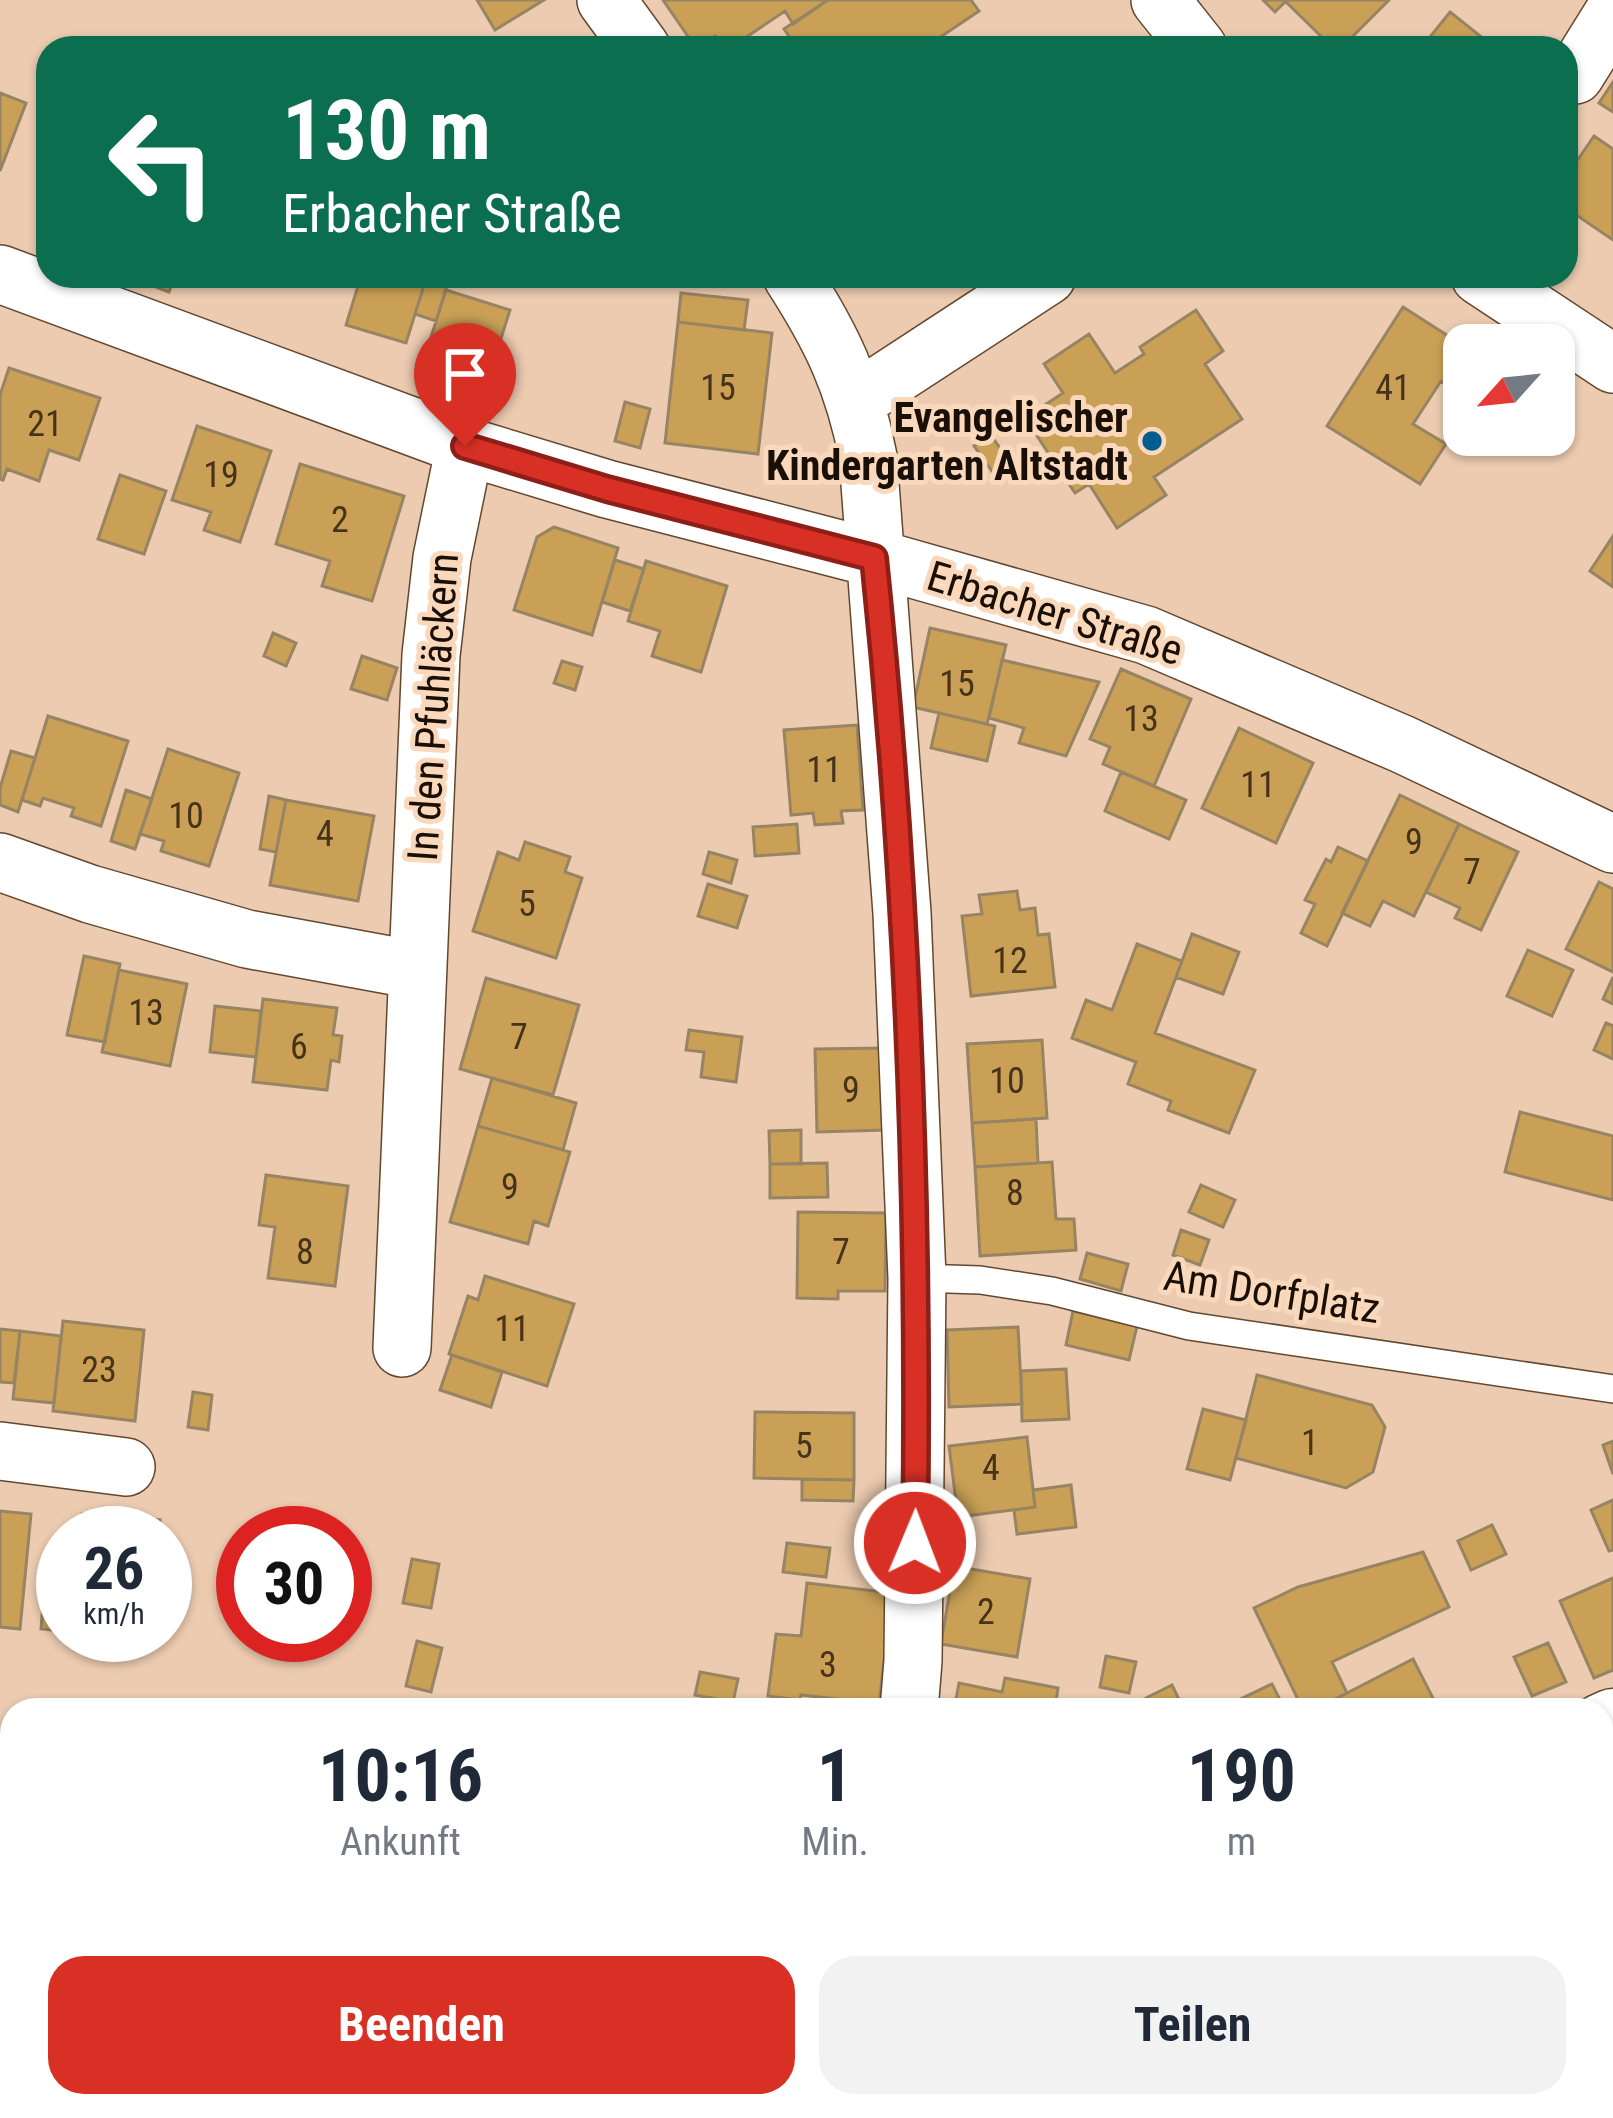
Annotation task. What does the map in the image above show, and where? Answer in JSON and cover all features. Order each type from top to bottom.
[{"type":"street","points":[[607,0],[632,36]]},
{"type":"street","points":[[1160,0],[1188,36]]},
{"type":"street","points":[[1578,70],[1613,14]]},
{"type":"street","name":"Erbacher Straße","points":[[0,274],[36,287]]},
{"type":"street","name":"Erbacher Straße","points":[[38,288],[465,446],[1146,635],[1402,744],[1613,844]]},
{"type":"street","points":[[800,288],[821,321],[856,400],[868,457],[902,914],[917,1278],[910,1698]]},
{"type":"street","points":[[856,400],[1029,288]]},
{"type":"street","points":[[1498,288],[1613,364]]},
{"type":"street","name":"In den Pfuhläckern","points":[[402,1348],[431,655],[442,558],[465,446]]},
{"type":"street","points":[[0,862],[90,894],[247,939],[416,970]]},
{"type":"street","points":[[0,1451],[126,1467]]},
{"type":"lane","name":"Am Dorfplatz","points":[[917,1278],[980,1280],[1052,1291],[1189,1326],[1613,1389]]},
{"type":"building","points":[[477,0],[544,0],[495,30]]},
{"type":"building","points":[[663,0],[828,0],[793,24],[785,11],[748,36],[688,36]]},
{"type":"building","points":[[828,0],[971,0],[979,11],[942,36],[789,36],[784,29]]},
{"type":"building","points":[[1263,0],[1284,0],[1286,1],[1275,12]]},
{"type":"building","points":[[1284,0],[1389,0],[1353,36],[1321,36]]},
{"type":"building","points":[[1450,12],[1480,36],[1431,36]]},
{"type":"building","points":[[1613,82],[1613,112],[1599,103]]},
{"type":"building","points":[[0,93],[26,103],[0,171]]},
{"type":"building","points":[[1594,136],[1613,149],[1613,240],[1578,216],[1578,159]]},
{"type":"building","points":[[357,288],[423,288],[406,343],[346,325]]},
{"type":"building","points":[[423,288],[446,288],[436,321],[415,314]]},
{"type":"building","points":[[446,290],[510,310],[489,376],[425,356]]},
{"type":"building","points":[[681,293],[748,300],[744,330],[678,322]]},
{"type":"building","points":[[1403,307],[1443,333],[1443,382],[1413,424],[1443,442],[1443,449],[1420,484],[1327,426]]},
{"type":"building","points":[[1196,310],[1223,351],[1205,364],[1242,419],[1154,477],[1166,495],[1117,528],[1089,484],[1075,493],[1025,418],[1063,393],[1044,364],[1089,334],[1115,373],[1144,354],[1140,347]]},
{"type":"building","points":[[678,322],[772,333],[758,454],[665,443]]},
{"type":"building","points":[[9,368],[100,398],[79,460],[49,450],[39,481],[7,469],[0,479],[0,395]]},
{"type":"building","points":[[625,402],[650,409],[640,448],[615,441]]},
{"type":"building","points":[[197,426],[271,451],[240,542],[204,530],[211,512],[172,500]]},
{"type":"building","points":[[991,435],[1012,466],[996,477],[974,446]]},
{"type":"building","points":[[300,464],[404,496],[372,601],[322,586],[330,561],[276,544]]},
{"type":"building","points":[[120,475],[166,491],[144,554],[98,539]]},
{"type":"building","points":[[554,527],[618,548],[592,635],[514,610],[537,537]]},
{"type":"building","points":[[1613,536],[1613,587],[1590,571]]},
{"type":"building","points":[[615,560],[644,569],[630,611],[602,602]]},
{"type":"building","points":[[646,561],[727,586],[701,672],[652,656],[660,631],[628,621]]},
{"type":"building","points":[[930,628],[1006,645],[987,724],[913,707]]},
{"type":"building","points":[[273,633],[296,643],[286,666],[264,656]]},
{"type":"building","points":[[362,656],[397,668],[387,700],[351,689]]},
{"type":"building","points":[[1002,660],[1099,682],[1066,756],[1019,743],[1024,728],[989,718]]},
{"type":"building","points":[[562,661],[582,667],[575,690],[554,683]]},
{"type":"building","points":[[1121,669],[1191,699],[1154,786],[1103,764],[1110,747],[1090,739]]},
{"type":"building","points":[[939,713],[995,726],[987,761],[931,748]]},
{"type":"building","points":[[48,716],[128,741],[101,826],[71,816],[74,808],[43,798],[40,806],[22,800]]},
{"type":"building","points":[[857,725],[863,810],[841,811],[843,823],[815,825],[813,813],[791,815],[784,730]]},
{"type":"building","points":[[1239,728],[1313,763],[1276,843],[1202,808]]},
{"type":"building","points":[[168,749],[239,773],[209,866],[161,851],[164,841],[140,834]]},
{"type":"building","points":[[11,751],[35,758],[18,812],[0,805]]},
{"type":"building","points":[[1121,772],[1186,800],[1169,839],[1105,811]]},
{"type":"building","points":[[126,790],[152,799],[135,849],[111,841]]},
{"type":"building","points":[[1400,795],[1459,824],[1414,916],[1383,901],[1370,926],[1342,913]]},
{"type":"building","points":[[269,796],[286,800],[276,852],[260,849]]},
{"type":"building","points":[[286,800],[374,816],[358,901],[270,885]]},
{"type":"building","points":[[797,824],[799,853],[755,856],[753,827]]},
{"type":"building","points":[[1459,824],[1518,852],[1481,930],[1455,918],[1460,908],[1426,892]]},
{"type":"building","points":[[525,842],[570,857],[565,872],[582,878],[556,958],[473,931],[498,852],[519,860]]},
{"type":"building","points":[[1338,847],[1368,861],[1327,946],[1301,933],[1315,904],[1305,900],[1326,859],[1331,862]]},
{"type":"building","points":[[709,852],[737,860],[731,883],[703,874]]},
{"type":"building","points":[[1599,882],[1613,889],[1613,972],[1566,949]]},
{"type":"building","points":[[708,884],[747,896],[737,928],[698,916]]},
{"type":"building","points":[[1017,891],[1020,910],[1035,908],[1038,935],[1049,934],[1055,987],[971,996],[962,916],[982,914],[979,895]]},
{"type":"building","points":[[1192,934],[1239,952],[1223,994],[1176,977]]},
{"type":"building","points":[[1137,944],[1182,961],[1155,1033],[1255,1070],[1229,1133],[1168,1110],[1171,1101],[1128,1084],[1136,1062],[1072,1038],[1086,1000],[1112,1010]]},
{"type":"building","points":[[1528,950],[1573,970],[1552,1016],[1507,996]]},
{"type":"building","points":[[84,956],[120,964],[105,1042],[67,1035]]},
{"type":"building","points":[[119,970],[187,984],[170,1066],[102,1052]]},
{"type":"building","points":[[1613,977],[1613,1004],[1603,999]]},
{"type":"building","points":[[486,978],[579,1005],[553,1095],[460,1069]]},
{"type":"building","points":[[263,999],[337,1008],[333,1035],[342,1036],[339,1062],[331,1060],[327,1090],[253,1082]]},
{"type":"building","points":[[215,1006],[261,1011],[256,1057],[210,1052]]},
{"type":"building","points":[[1606,1023],[1613,1026],[1613,1059],[1594,1050]]},
{"type":"building","points":[[689,1030],[742,1037],[736,1082],[701,1077],[704,1052],[686,1050]]},
{"type":"building","points":[[1042,1040],[1047,1118],[972,1123],[967,1044]]},
{"type":"building","points":[[885,1048],[887,1130],[817,1132],[815,1049]]},
{"type":"building","points":[[492,1078],[576,1103],[563,1150],[478,1126]]},
{"type":"building","points":[[1520,1112],[1613,1136],[1613,1200],[1505,1172]]},
{"type":"building","points":[[1036,1119],[1038,1163],[975,1167],[972,1123]]},
{"type":"building","points":[[478,1126],[570,1152],[548,1226],[534,1221],[528,1244],[450,1222]]},
{"type":"building","points":[[801,1130],[801,1164],[770,1164],[769,1131]]},
{"type":"building","points":[[1052,1162],[1056,1219],[1074,1219],[1076,1250],[980,1256],[975,1167]]},
{"type":"building","points":[[827,1163],[828,1197],[770,1198],[770,1164]]},
{"type":"building","points":[[266,1175],[348,1186],[335,1286],[268,1278],[275,1227],[259,1225]]},
{"type":"building","points":[[1201,1185],[1235,1200],[1223,1227],[1189,1212]]},
{"type":"building","points":[[798,1212],[886,1213],[885,1291],[838,1291],[838,1299],[797,1298]]},
{"type":"building","points":[[1181,1230],[1209,1240],[1200,1265],[1173,1255]]},
{"type":"building","points":[[1087,1253],[1128,1264],[1121,1291],[1080,1279]]},
{"type":"building","points":[[485,1276],[574,1304],[547,1386],[449,1354],[468,1296],[478,1300]]},
{"type":"building","points":[[1073,1311],[1137,1326],[1129,1360],[1066,1345]]},
{"type":"building","points":[[63,1321],[144,1330],[135,1421],[53,1411]]},
{"type":"building","points":[[1018,1327],[1022,1404],[949,1407],[947,1330]]},
{"type":"building","points":[[0,1329],[20,1331],[14,1383],[0,1382]]},
{"type":"building","points":[[20,1331],[61,1336],[54,1403],[13,1399]]},
{"type":"building","points":[[452,1355],[502,1372],[491,1407],[440,1390]]},
{"type":"building","points":[[1066,1369],[1069,1419],[1022,1421],[1021,1371]]},
{"type":"building","points":[[1257,1375],[1372,1405],[1385,1427],[1373,1472],[1346,1488],[1236,1458]]},
{"type":"building","points":[[193,1392],[212,1395],[208,1430],[188,1427]]},
{"type":"building","points":[[1203,1409],[1246,1420],[1230,1480],[1187,1469]]},
{"type":"building","points":[[755,1412],[854,1413],[854,1480],[754,1478]]},
{"type":"building","points":[[1027,1437],[1035,1507],[958,1517],[949,1446]]},
{"type":"building","points":[[1613,1441],[1613,1474],[1603,1445]]},
{"type":"building","points":[[802,1479],[854,1480],[853,1501],[802,1500]]},
{"type":"building","points":[[1071,1485],[1076,1527],[1017,1534],[1014,1510],[1035,1507],[1033,1490]]},
{"type":"building","points":[[1613,1500],[1613,1550],[1609,1551],[1591,1510]]},
{"type":"building","points":[[0,1511],[31,1514],[20,1629],[0,1627]]},
{"type":"building","points":[[1492,1525],[1506,1554],[1471,1570],[1458,1541]]},
{"type":"building","points":[[787,1543],[830,1548],[826,1577],[783,1572]]},
{"type":"building","points":[[1423,1552],[1449,1607],[1332,1662],[1347,1693],[1337,1698],[1297,1698],[1254,1608],[1298,1587]]},
{"type":"building","points":[[412,1559],[439,1564],[431,1608],[403,1603]]},
{"type":"building","points":[[954,1566],[1030,1579],[1017,1657],[941,1644]]},
{"type":"building","points":[[1613,1578],[1613,1670],[1594,1678],[1560,1601]]},
{"type":"building","points":[[807,1583],[892,1593],[880,1698],[768,1696],[776,1634],[801,1636]]},
{"type":"building","points":[[417,1641],[442,1648],[431,1692],[406,1686]]},
{"type":"building","points":[[1548,1643],[1566,1682],[1532,1696],[1514,1657]]},
{"type":"building","points":[[1106,1656],[1136,1662],[1129,1693],[1100,1687]]},
{"type":"building","points":[[1413,1659],[1433,1698],[1337,1698]]},
{"type":"building","points":[[700,1672],[738,1679],[734,1698],[695,1695]]},
{"type":"building","points":[[1005,1678],[1058,1688],[1057,1698],[956,1698],[959,1683],[1002,1692]]},
{"type":"building","points":[[1272,1684],[1279,1698],[1243,1698]]},
{"type":"building","points":[[1172,1685],[1178,1698],[1146,1698]]},
{"type":"place","name":"Evangelischer Kindergarten Altstadt","points":[[1152,441]]},
{"type":"route","points":[[465,446],[607,489],[874,558],[902,914],[917,1278],[915,1543]]}]
